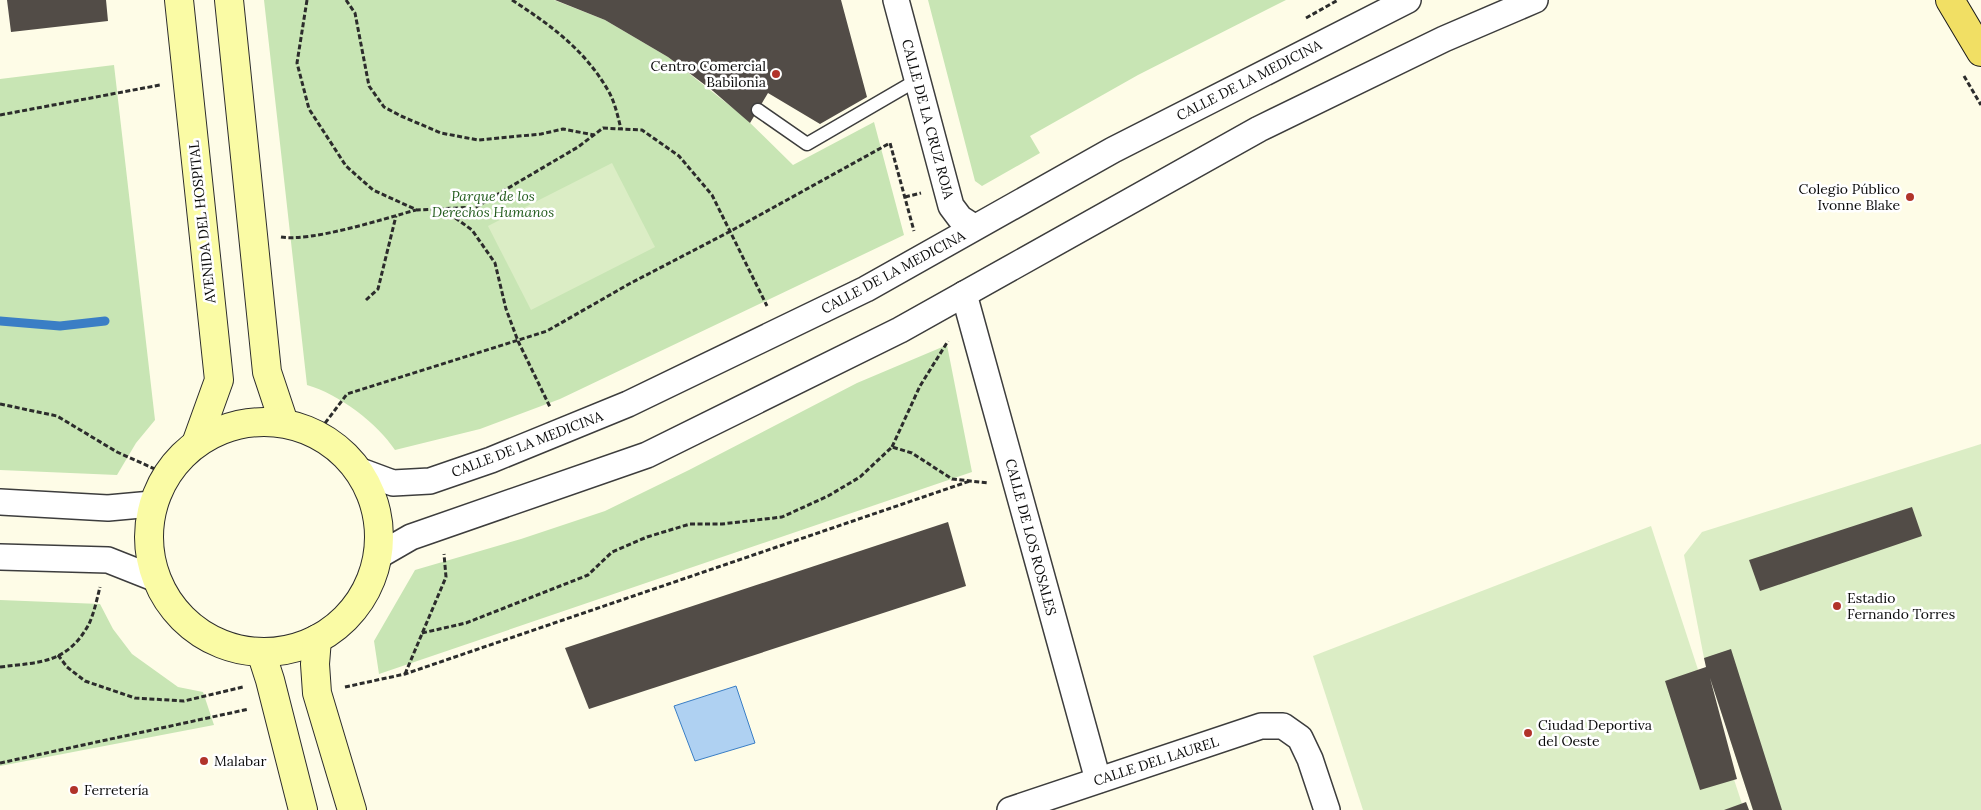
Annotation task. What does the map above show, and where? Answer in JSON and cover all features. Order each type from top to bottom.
[{"type":"main road","name":"AVENIDA DEL HOSPITAL","points":[[179,0],[219,380],[197,441]]},
{"type":"main road","points":[[229,0],[267,372],[284,423]]},
{"type":"main road","points":[[1950,0],[1981,52]]},
{"type":"main road","points":[[238,423],[284,423],[326,439],[358,470],[377,511],[378,556],[362,598],[331,631],[317,640],[290,650],[244,651],[202,634],[169,603],[156,579],[150,561],[148,528],[152,504],[166,474],[197,441],[238,423]]},
{"type":"main road","points":[[317,640],[315,664],[317,693],[352,810]]},
{"type":"main road","points":[[261,652],[303,810]]},
{"type":"street","name":"CALLE DE LA CRUZ ROJA","points":[[896,0],[951,206],[960,218],[974,228]]},
{"type":"street","name":"CALLE DE LA MEDICINA","points":[[358,470],[394,483],[430,481],[491,460],[628,404],[866,289],[1113,150],[1408,0]]},
{"type":"street","points":[[378,556],[411,536],[646,455],[900,330],[966,301],[1259,129],[1444,39],[1535,0]]},
{"type":"street","name":"CALLE DE LOS ROSALES","points":[[966,301],[1098,780]]},
{"type":"street","points":[[0,502],[108,508],[152,504]]},
{"type":"street","points":[[0,556],[108,560],[156,579]]},
{"type":"street","name":"CALLE DEL LAUREL","points":[[1010,810],[1261,726],[1283,726],[1300,738],[1310,759],[1327,810]]},
{"type":"lane","points":[[758,110],[807,144],[917,80]]},
{"type":"path","points":[[346,0],[355,12],[369,86],[384,107],[441,133],[478,140],[540,134],[563,129],[594,135]]},
{"type":"path","points":[[512,0],[562,34],[589,63],[610,94],[622,129]]},
{"type":"path","points":[[306,1],[297,64],[309,109],[346,166],[373,190],[417,210]]},
{"type":"path","points":[[0,115],[187,80]]},
{"type":"path","points":[[253,232],[291,238],[330,231],[417,210],[476,207],[578,148],[603,128],[642,130],[678,156],[712,195],[779,331]]},
{"type":"path","points":[[316,435],[347,394],[547,331],[629,284],[730,232],[890,143],[914,233]]},
{"type":"path","points":[[442,208],[472,230],[495,263],[506,309],[518,341],[542,393],[563,430]]},
{"type":"path","points":[[366,300],[378,289],[396,216]]},
{"type":"path","points":[[422,633],[466,623],[588,574],[612,552],[647,537],[690,524],[722,524],[782,518],[828,496],[860,477],[892,447],[920,386],[966,301]]},
{"type":"path","points":[[0,404],[57,416],[117,452],[166,474]]},
{"type":"path","points":[[892,447],[912,453],[952,479],[1017,486]]},
{"type":"path","points":[[317,693],[405,674],[970,481]]},
{"type":"path","points":[[405,674],[446,577],[442,525]]},
{"type":"path","points":[[0,667],[45,661],[70,650],[89,623],[108,560]]},
{"type":"path","points":[[58,655],[67,667],[85,681],[134,698],[184,701],[273,692]]},
{"type":"path","points":[[0,763],[273,692]]},
{"type":"green space","name":"Parque de los Derechos Humanos","points":[[264,0],[554,0],[605,20],[668,57],[743,116],[793,165],[874,122],[904,235],[560,399],[480,429],[395,450],[368,420],[344,402],[307,385]]},
{"type":"green space","points":[[928,0],[1286,0],[1138,75],[1030,136],[1040,153],[982,186],[975,181]]},
{"type":"green space","points":[[114,65],[155,420],[136,443],[117,475],[0,470],[0,79]]},
{"type":"green space","points":[[612,163],[655,247],[531,310],[488,226]]},
{"type":"green space","points":[[947,345],[972,472],[379,674],[374,641],[415,570],[521,539],[605,511],[857,383]]},
{"type":"green space","name":"Estadio Fernando Torres","points":[[1981,444],[1981,810],[1753,810],[1704,658],[1684,555],[1702,532]]},
{"type":"green space","name":"Ciudad Deportiva del Oeste","points":[[1651,526],[1744,810],[1363,810],[1313,656]]},
{"type":"green space","points":[[0,600],[100,604],[113,629],[132,654],[178,687],[203,692],[214,725],[0,766]]},
{"type":"water","points":[[736,686],[755,743],[695,761],[674,706]]},
{"type":"building","points":[[7,0],[106,0],[108,21],[11,32]]},
{"type":"building","name":"Centro Comercial Babilonia","points":[[555,0],[841,0],[867,97],[820,124],[768,93],[750,123],[713,91],[668,57],[605,20]]},
{"type":"building","points":[[1912,507],[1922,536],[1760,591],[1749,560]]},
{"type":"building","points":[[948,522],[966,586],[589,709],[565,648]]},
{"type":"building","points":[[1731,649],[1782,810],[1753,810],[1710,678],[1737,779],[1700,790],[1665,681],[1706,667],[1704,658]]},
{"type":"building","points":[[1746,802],[1749,810],[1724,810]]},
{"type":"waterway","points":[[0,321],[60,326],[105,321]]},
{"type":"place","name":"Centro Comercial Babilonia","points":[[776,74]]},
{"type":"place","name":"Colegio Público Ivonne Blake","points":[[1910,197]]},
{"type":"place","name":"Estadio Fernando Torres","points":[[1837,606]]},
{"type":"place","name":"Ciudad Deportiva del Oeste","points":[[1528,733]]},
{"type":"place","name":"Malabar","points":[[204,761]]},
{"type":"place","name":"Ferretería","points":[[74,790]]}]
